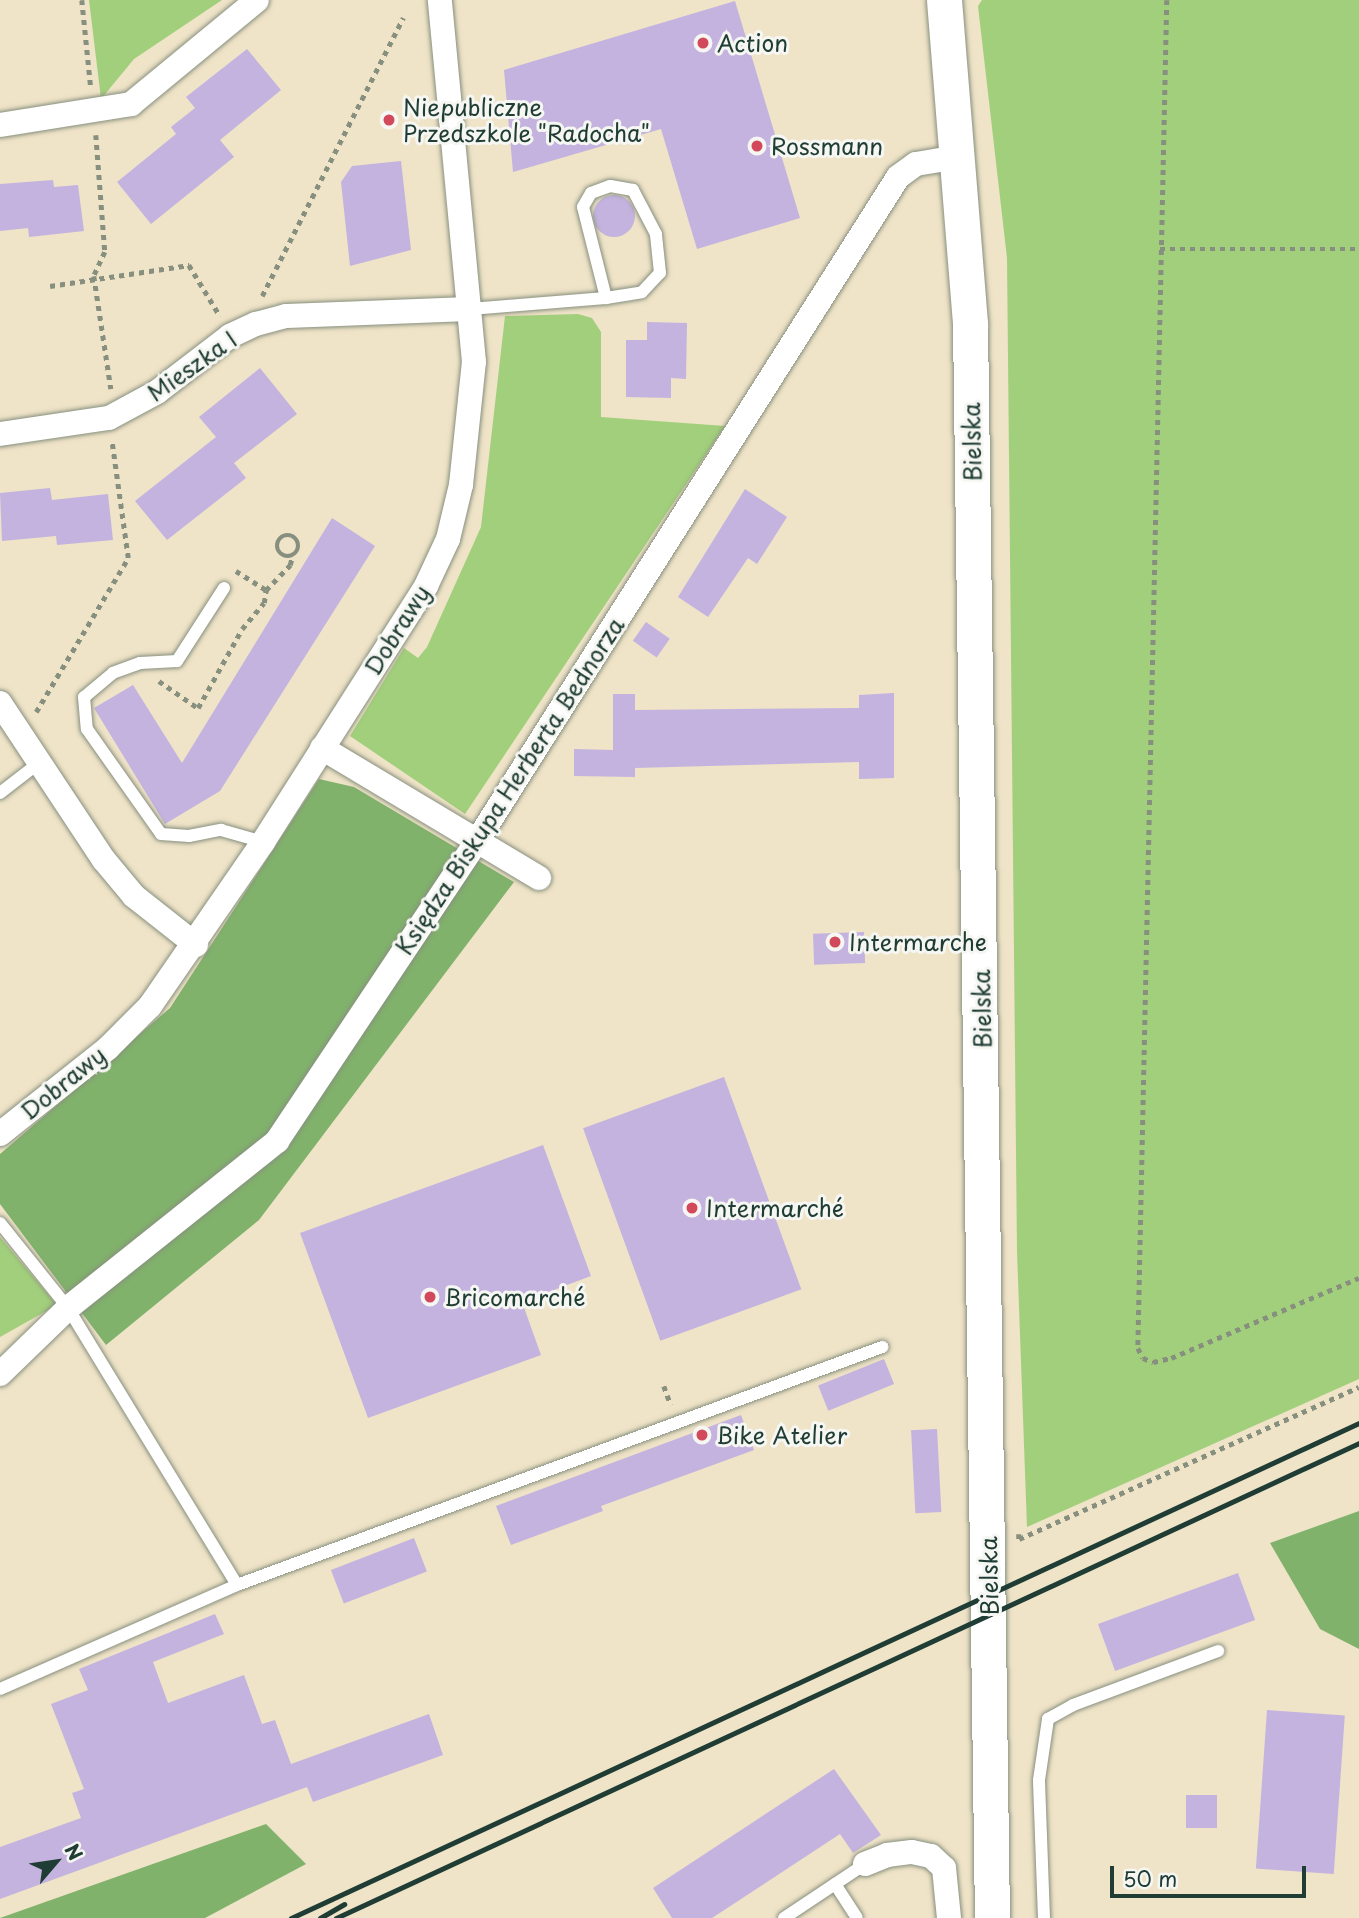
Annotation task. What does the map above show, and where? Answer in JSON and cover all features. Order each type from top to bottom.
[{"type":"main road","name":"Bielska","points":[[940,6],[958,157],[970,324],[992,1918]]},
{"type":"street","points":[[0,125],[131,104],[257,0]]},
{"type":"street","name":"Dobrawy","points":[[0,1134],[108,1048],[150,1006],[196,945],[263,842],[426,586],[448,540],[469,412],[474,362],[440,0]]},
{"type":"street","name":"Księdza Biskupa Herberta Bednorza","points":[[0,1374],[68,1308],[277,1140],[477,841],[898,177],[916,164],[958,157]]},
{"type":"street","name":"Mieszka I","points":[[0,435],[109,418],[157,393],[230,336],[256,324],[286,316],[470,309]]},
{"type":"street","points":[[0,703],[104,860],[134,896],[196,945]]},
{"type":"street","points":[[322,748],[539,878]]},
{"type":"street","points":[[865,1864],[887,1854],[912,1852],[931,1856],[944,1868],[949,1918]]},
{"type":"lane","points":[[470,309],[606,298],[642,292],[660,273],[656,234],[633,190],[610,186],[591,193],[583,207],[606,298]]},
{"type":"lane","points":[[224,588],[177,661],[140,663],[113,673],[84,697],[87,729],[161,834],[189,836],[221,830],[263,842]]},
{"type":"lane","points":[[0,793],[39,763]]},
{"type":"lane","points":[[0,1223],[68,1308],[237,1585]]},
{"type":"lane","points":[[0,1689],[237,1585],[882,1347]]},
{"type":"lane","points":[[1044,1918],[1040,1780],[1048,1719],[1073,1705],[1218,1651]]},
{"type":"lane","points":[[784,1918],[865,1864]]},
{"type":"lane","points":[[835,1884],[857,1918]]},
{"type":"path","points":[[22,737],[128,558],[109,418],[111,388],[94,276],[104,252],[94,110],[82,0]]},
{"type":"path","points":[[1167,0],[1138,1348],[1143,1358],[1153,1362],[1171,1358],[1359,1278]]},
{"type":"path","points":[[258,303],[404,18]]},
{"type":"path","points":[[1160,249],[1359,250]]},
{"type":"path","points":[[50,286],[94,276],[189,265],[227,329]]},
{"type":"path","points":[[140,663],[198,708],[242,629],[264,603],[266,590],[290,565],[299,543],[290,535],[283,536],[276,545],[278,552],[292,557]]},
{"type":"path","points":[[224,588],[236,571],[266,590]]},
{"type":"path","points":[[1019,1539],[1359,1387]]},
{"type":"green space","points":[[89,0],[222,0],[134,59],[101,99]]},
{"type":"green space","points":[[982,0],[1359,0],[1359,1379],[1027,1527],[1017,1252],[1007,258],[978,6]]},
{"type":"green space","points":[[578,314],[592,318],[601,332],[601,417],[725,426],[465,814],[350,736],[404,648],[418,658],[427,647],[481,527],[505,316]]},
{"type":"green space","points":[[319,779],[354,787],[514,882],[259,1220],[106,1345],[0,1204],[0,1154],[170,1008]]},
{"type":"green space","points":[[0,1237],[57,1305],[0,1337]]},
{"type":"green space","points":[[1359,1511],[1359,1649],[1320,1629],[1270,1543]]},
{"type":"green space","points":[[266,1824],[306,1864],[205,1918],[0,1918]]},
{"type":"building","points":[[735,1],[800,218],[697,249],[661,129],[513,172],[504,70]]},
{"type":"building","points":[[247,49],[281,90],[220,140],[234,157],[151,224],[117,182],[176,134],[171,127],[195,108],[186,97]]},
{"type":"building","points":[[401,161],[411,250],[350,266],[341,182],[352,166]]},
{"type":"building","points":[[53,180],[54,187],[78,185],[84,231],[29,237],[28,228],[0,231],[0,184]]},
{"type":"building","points":[[614,195],[629,201],[635,216],[629,231],[614,237],[599,231],[593,216],[599,201]]},
{"type":"building","points":[[647,322],[687,323],[686,379],[671,378],[671,398],[626,397],[626,340],[647,340]]},
{"type":"building","points":[[260,368],[297,414],[234,463],[246,478],[167,540],[135,501],[216,437],[199,417]]},
{"type":"building","points":[[50,488],[52,500],[108,494],[113,540],[57,545],[56,536],[2,541],[0,493]]},
{"type":"building","points":[[745,489],[787,517],[757,564],[748,558],[708,617],[678,597]]},
{"type":"building","points":[[332,518],[375,546],[220,791],[165,824],[94,708],[133,685],[182,763]]},
{"type":"building","points":[[646,622],[670,639],[657,657],[633,641]]},
{"type":"building","points":[[894,693],[894,778],[859,779],[859,762],[635,768],[635,777],[574,776],[574,749],[613,750],[613,694],[635,694],[635,710],[859,708],[859,695]]},
{"type":"building","points":[[864,932],[865,963],[814,965],[813,934]]},
{"type":"building","name":"Intermarché","points":[[724,1077],[801,1289],[660,1341],[583,1128]]},
{"type":"building","name":"Bricomarché","points":[[543,1145],[591,1276],[522,1302],[541,1355],[368,1418],[300,1233]]},
{"type":"building","points":[[884,1359],[894,1384],[828,1411],[818,1386]]},
{"type":"building","points":[[741,1415],[754,1450],[601,1506],[603,1511],[511,1545],[496,1506]]},
{"type":"building","points":[[937,1429],[941,1512],[915,1513],[911,1430]]},
{"type":"building","points":[[414,1538],[427,1572],[344,1604],[331,1570]]},
{"type":"building","points":[[1238,1573],[1255,1620],[1115,1671],[1098,1624]]},
{"type":"building","points":[[215,1614],[224,1634],[153,1662],[168,1703],[244,1675],[262,1724],[275,1720],[291,1764],[429,1714],[443,1755],[313,1802],[307,1787],[0,1899],[0,1847],[81,1818],[72,1793],[84,1789],[51,1704],[88,1690],[79,1669]]},
{"type":"building","points":[[1267,1710],[1345,1715],[1334,1874],[1256,1869]]},
{"type":"building","points":[[834,1769],[881,1835],[853,1853],[840,1834],[712,1918],[672,1918],[653,1888]]},
{"type":"building","points":[[1186,1795],[1217,1795],[1217,1828],[1186,1828]]},
{"type":"railway","points":[[291,1918],[1359,1423]]},
{"type":"railway","points":[[336,1918],[1359,1443]]},
{"type":"railway","points":[[320,1918],[344,1904]]},
{"type":"place","name":"Action","points":[[703,43]]},
{"type":"place","name":"Niepubliczne Przedszkole \"Radocha\"","points":[[389,120]]},
{"type":"place","name":"Rossmann","points":[[757,146]]},
{"type":"place","name":"Intermarche","points":[[835,942]]},
{"type":"place","name":"Intermarché","points":[[692,1208]]},
{"type":"place","name":"Bricomarché","points":[[430,1297]]},
{"type":"place","name":"Bike Atelier","points":[[702,1435]]}]
